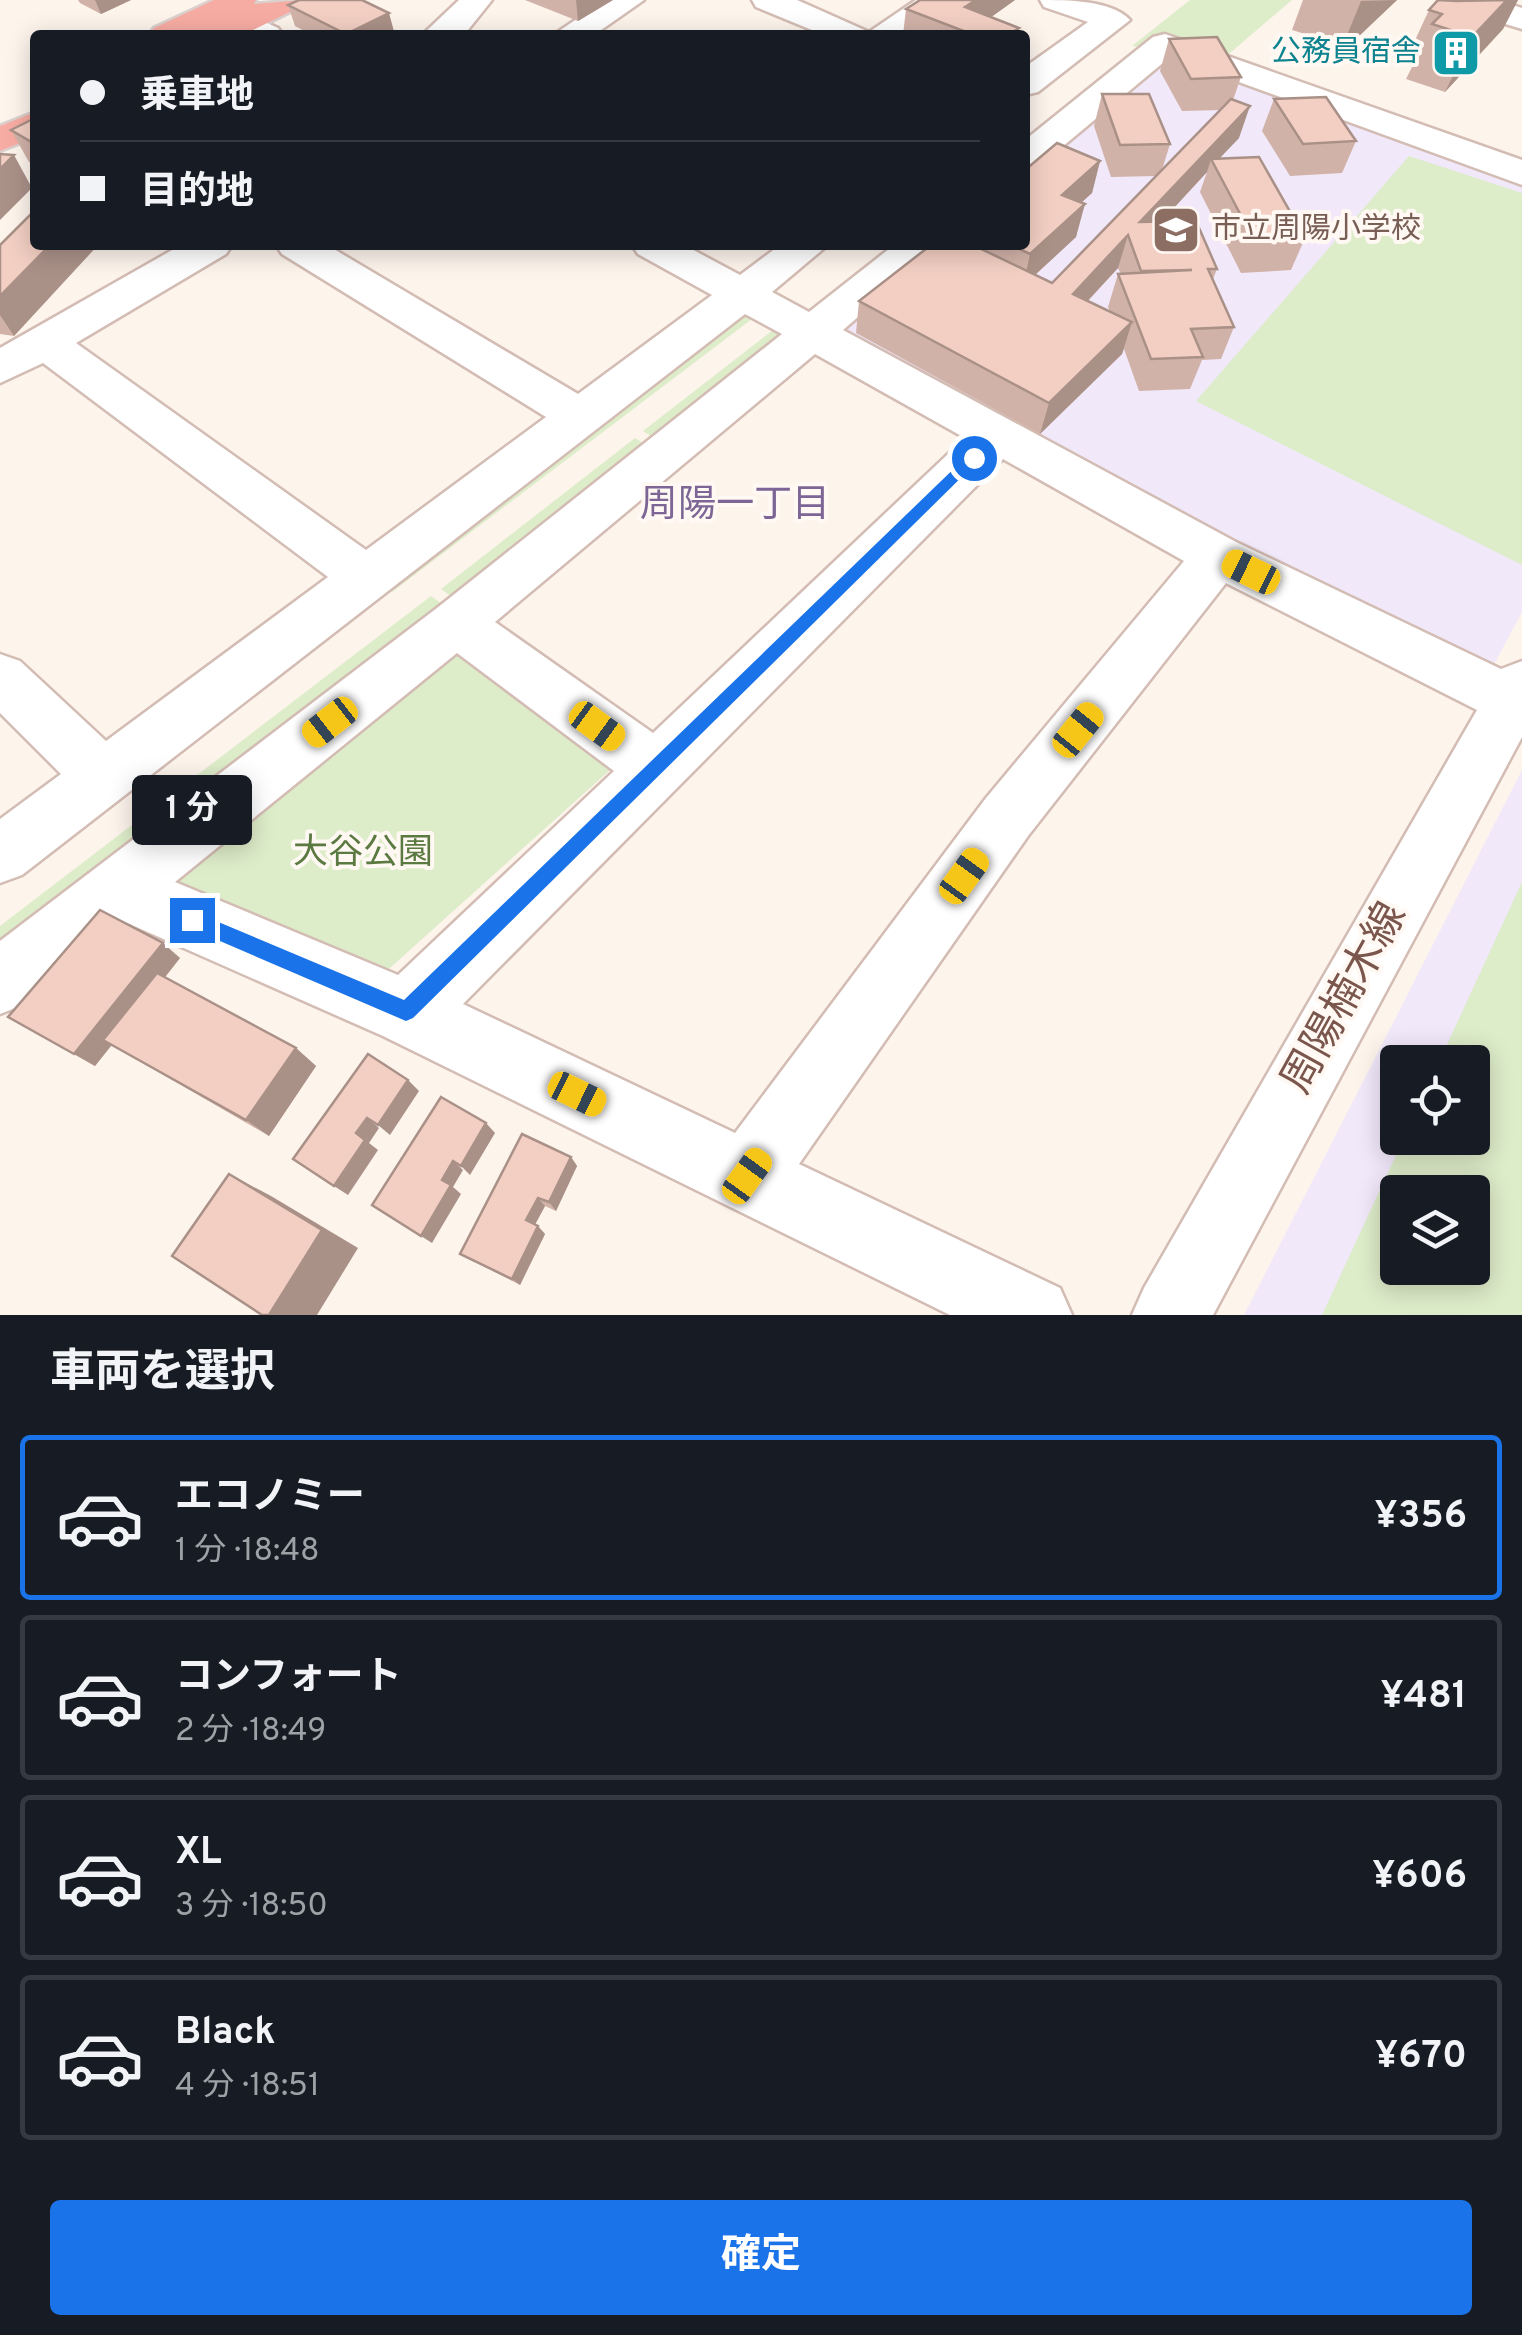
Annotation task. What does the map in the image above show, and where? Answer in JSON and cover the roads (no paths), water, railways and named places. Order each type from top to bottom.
[{"type":"highway","points":[[197,30],[241,23],[288,0]]},
{"type":"highway","points":[[0,113],[30,99]]},
{"type":"highway","points":[[0,140],[30,125]]},
{"type":"street","points":[[448,30],[458,25],[476,0]]},
{"type":"street","points":[[578,30],[628,0]]},
{"type":"street","points":[[768,0],[842,30]]},
{"type":"street","points":[[892,30],[938,0]]},
{"type":"street","points":[[1030,80],[1113,20],[1056,0]]},
{"type":"street","points":[[1462,0],[1522,19]]},
{"type":"street","points":[[1030,155],[1165,44],[1522,173]]},
{"type":"street","points":[[0,368],[202,250]]},
{"type":"street","points":[[305,250],[579,416]]},
{"type":"street","points":[[662,250],[1218,556],[1517,692]]},
{"type":"street","points":[[0,855],[800,250]]},
{"type":"street","points":[[0,982],[456,624],[914,250]]},
{"type":"street","points":[[46,342],[368,579]]},
{"type":"street","points":[[406,1012],[1000,433]]},
{"type":"street","points":[[747,1176],[1007,817],[1218,556]]},
{"type":"street","points":[[456,624],[654,767]]},
{"type":"street","points":[[0,678],[104,776]]},
{"type":"street","name":"周陽楠木線","points":[[1171,1315],[1517,692]]},
{"type":"street","points":[[120,889],[406,1012],[1033,1315]]},
{"type":"place","name":"公務員宿舎","points":[[1456,53]]},
{"type":"place","name":"市立周陽小学校","points":[[1176,230]]},
{"type":"district","name":"周陽一丁目","points":[[735,506]]},
{"type":"park label","name":"大谷公園","points":[[363,854]]}]
